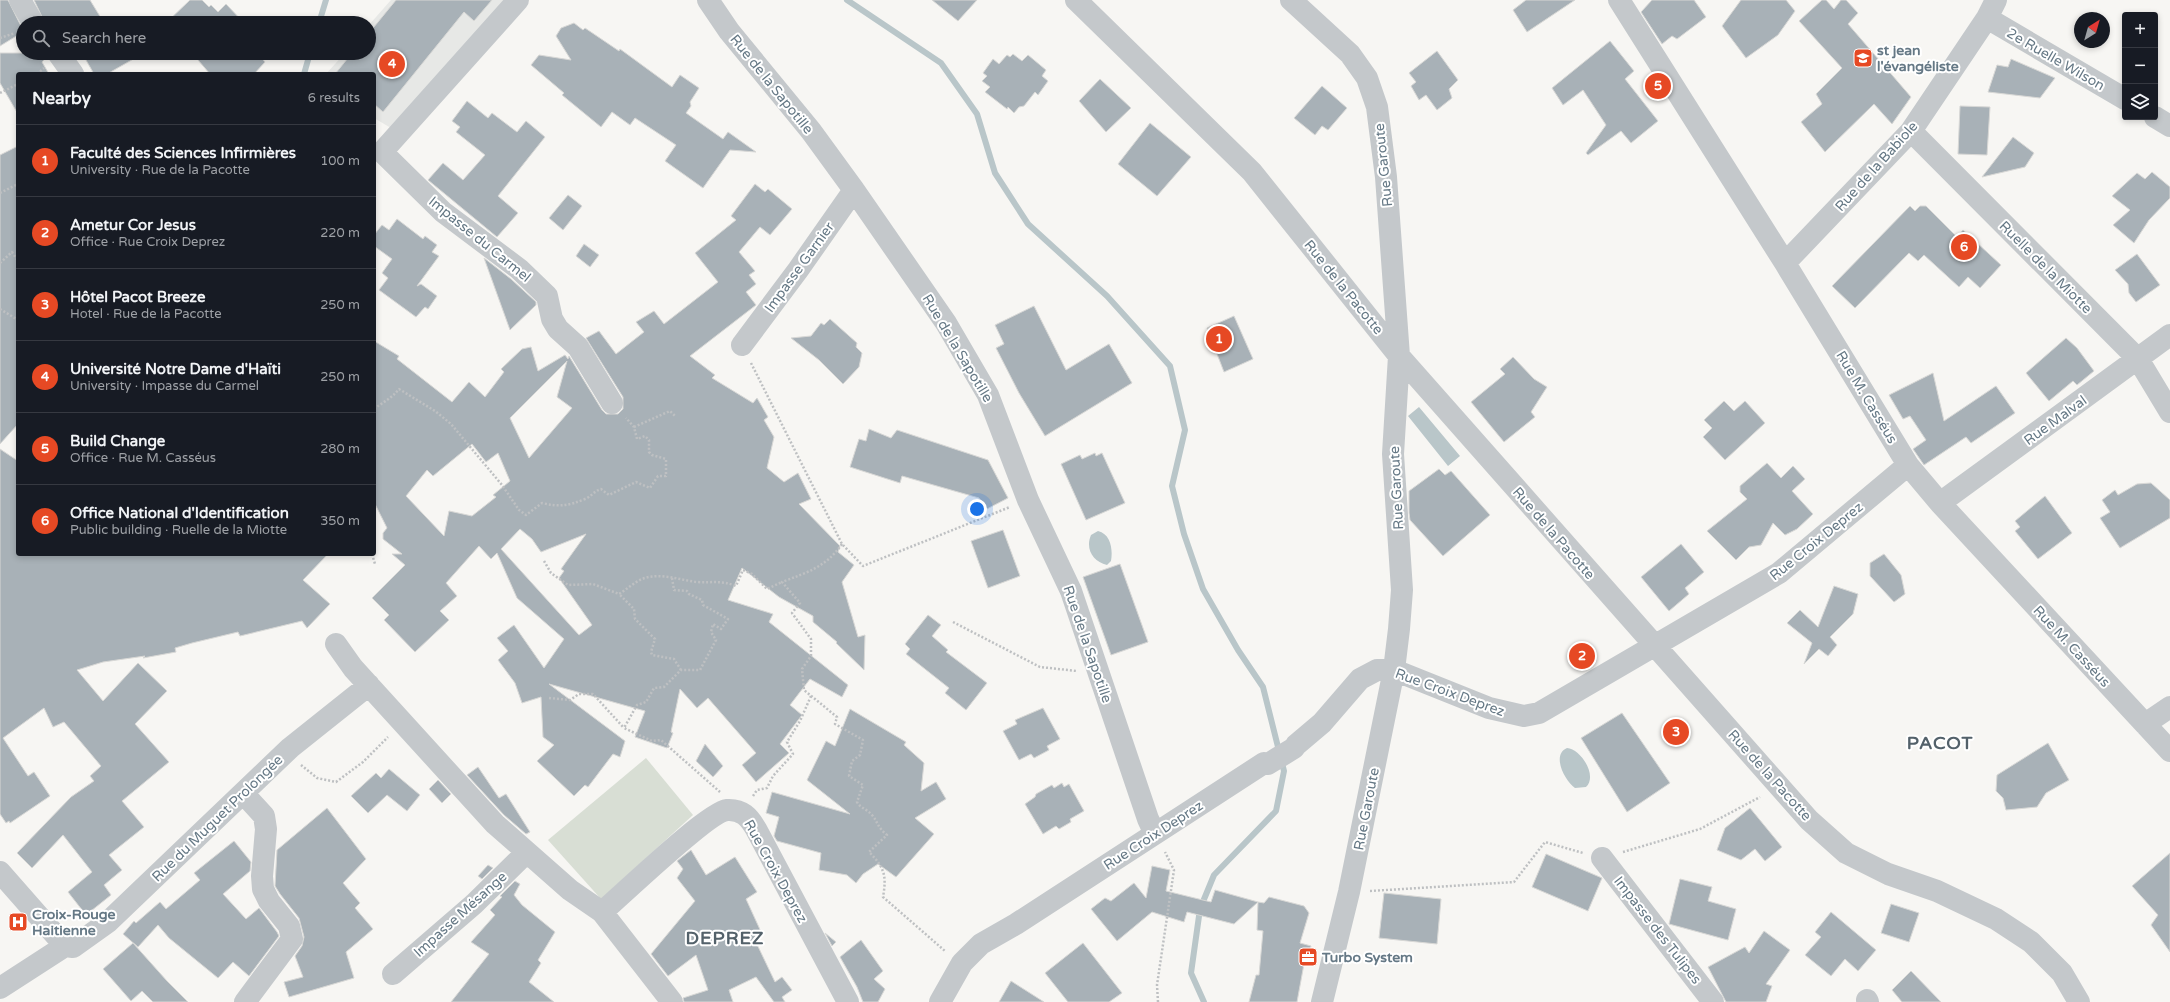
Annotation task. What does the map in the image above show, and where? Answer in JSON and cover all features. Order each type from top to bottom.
[{"type":"street","points":[[20,0],[24,16]]},
{"type":"street","name":"Impasse du Carmel","points":[[518,0],[382,152],[443,212],[519,269],[547,296],[552,319],[558,329],[578,347],[612,403]]},
{"type":"street","name":"Rue de la Sapotille","points":[[708,0],[729,31],[811,131],[854,190],[946,323],[988,395],[1028,500],[1071,591],[1148,819],[1155,834]]},
{"type":"street","name":"Rue de la Pacotte","points":[[1076,0],[1252,172],[1399,356],[1809,820],[1846,853],[1888,874],[1937,891],[1996,919],[2031,942],[2062,972],[2079,1002]]},
{"type":"street","name":"Rue Garoute","points":[[1291,0],[1350,54],[1367,78],[1377,107],[1386,177],[1399,356],[1393,454],[1402,590],[1394,670],[1349,892],[1322,1002]]},
{"type":"street","name":"Rue M. Casséus","points":[[1619,0],[1785,263],[1908,464],[1940,504],[2170,751]]},
{"type":"street","name":"Rue de la Babiole","points":[[1785,263],[1911,131],[1992,9]]},
{"type":"street","name":"2e Ruelle Wilson","points":[[1992,9],[2122,97]]},
{"type":"street","points":[[63,60],[72,72]]},
{"type":"street","points":[[2158,119],[2170,126]]},
{"type":"street","name":"Ruelle de la Miotte","points":[[1911,131],[2138,359],[2170,412]]},
{"type":"street","name":"Impasse Garnier","points":[[742,345],[798,270],[854,190]]},
{"type":"street","name":"Rue Malval","points":[[1940,504],[2170,335]]},
{"type":"street","name":"Rue Croix Deprez","points":[[940,1002],[962,963],[981,944],[1016,924],[1264,763],[1268,764],[1294,748],[1322,723],[1360,679],[1377,670],[1394,670],[1489,708],[1524,716],[1539,713],[1559,703],[1779,573],[1908,464]]},
{"type":"street","points":[[336,644],[353,668],[495,824],[526,853],[570,890],[602,912],[672,1002]]},
{"type":"street","name":"Rue du Muguet Prolongée","points":[[0,988],[65,946],[73,947],[108,922],[244,794],[290,748],[369,685]]},
{"type":"street","points":[[2145,724],[2170,708]]},
{"type":"street","points":[[244,794],[264,816],[266,829],[262,876],[264,889],[269,901],[289,926],[292,939],[245,1002]]},
{"type":"street","name":"Rue Croix Deprez","points":[[602,912],[687,836],[712,817],[725,810],[739,811],[749,818],[756,829],[848,1002]]},
{"type":"street","name":"Impasse Mésange","points":[[393,974],[474,904],[526,853]]},
{"type":"street","name":"Impasse des Tulipes","points":[[1602,858],[1713,1002]]},
{"type":"street","points":[[0,872],[65,946]]},
{"type":"path","points":[[0,38],[16,34]]},
{"type":"path","points":[[0,88],[1,92],[16,85]]},
{"type":"path","points":[[0,193],[16,185]]},
{"type":"path","points":[[0,263],[12,252],[16,258]]},
{"type":"path","points":[[0,309],[16,319]]},
{"type":"path","points":[[742,345],[842,544],[862,566],[1028,500]]},
{"type":"path","points":[[376,408],[383,402],[391,399],[399,390],[435,411],[451,424],[502,485],[519,510],[526,515],[542,503],[561,507],[586,499],[597,490],[601,489],[608,495],[636,482],[650,488],[658,476],[666,476],[666,459],[652,455],[649,452],[649,440],[645,436],[637,439],[634,427],[612,403]]},
{"type":"path","points":[[634,427],[670,411],[676,417]]},
{"type":"path","points":[[619,594],[642,579],[654,576],[711,582],[716,581],[736,586],[743,570],[752,574],[767,589],[821,566],[832,558],[842,544]]},
{"type":"path","points":[[373,556],[376,564]]},
{"type":"path","points":[[544,561],[551,573],[568,585],[593,584],[619,594],[634,609],[635,619],[655,639],[651,652],[652,655],[674,659],[681,670]]},
{"type":"path","points":[[624,728],[637,705],[646,702],[654,688],[664,687],[681,670],[700,670],[716,640],[711,632],[713,624],[721,629],[728,619],[704,605],[702,600],[689,594],[687,591],[674,590],[672,578]]},
{"type":"path","points":[[782,582],[800,602],[792,613],[811,640],[811,656],[802,669],[804,690],[837,717],[835,724],[863,740],[860,755],[852,761],[849,776],[863,785],[857,802],[858,805],[872,815],[878,828],[887,836],[869,852],[882,865],[885,886],[883,897],[943,950],[962,963]]},
{"type":"path","points":[[953,622],[1040,667],[1098,674]]},
{"type":"path","points":[[549,698],[570,700],[579,694],[593,694],[624,728],[652,741],[661,740],[714,785],[739,811],[757,790],[767,788],[773,776],[792,754],[787,742],[800,721],[811,696]]},
{"type":"path","points":[[290,748],[304,769],[317,778],[336,782],[363,762],[403,723]]},
{"type":"path","points":[[1349,892],[1514,882],[1545,842],[1602,858],[1700,829],[1780,786]]},
{"type":"path","points":[[1155,834],[1174,870],[1157,985],[1158,1002]]},
{"type":"shaded area","points":[[391,0],[504,0],[391,128],[376,119],[376,72],[328,72],[339,60],[376,60],[376,17]]},
{"type":"shaded area","points":[[1419,407],[1460,456],[1448,466],[1408,416]]},
{"type":"shaded area","points":[[1098,531],[1106,535],[1110,543],[1112,552],[1111,561],[1107,565],[1094,558],[1090,550],[1089,540],[1091,535]]},
{"type":"shaded area","points":[[1567,748],[1578,753],[1589,770],[1589,782],[1586,787],[1575,788],[1571,785],[1561,768],[1560,756],[1562,751]]},
{"type":"shaded area","points":[[646,758],[693,815],[601,899],[548,840]]},
{"type":"building","points":[[0,0],[8,0],[16,16],[16,36],[0,46]]},
{"type":"building","points":[[34,0],[90,0],[100,16],[42,16]]},
{"type":"building","points":[[190,0],[202,0],[209,7],[211,5],[218,12],[226,4],[237,16],[173,16]]},
{"type":"building","points":[[396,0],[492,0],[474,21],[464,12],[383,112],[376,106],[376,72],[337,72],[346,60],[376,60],[376,24]]},
{"type":"building","points":[[932,0],[977,0],[958,21]]},
{"type":"building","points":[[1526,0],[1575,0],[1527,32],[1513,10]]},
{"type":"building","points":[[1652,0],[1694,0],[1706,17],[1677,39],[1672,36],[1662,44],[1641,12]]},
{"type":"building","points":[[1741,0],[1786,0],[1795,11],[1778,35],[1746,58],[1722,26]]},
{"type":"building","points":[[1822,0],[1826,0],[1834,9],[1841,0],[1846,0],[1858,13],[1848,24],[1911,97],[1892,124],[1874,104],[1825,152],[1801,122],[1822,104],[1816,94],[1842,68],[1799,21]]},
{"type":"building","points":[[574,23],[583,30],[585,28],[619,51],[620,49],[672,87],[680,75],[699,88],[690,102],[691,106],[686,113],[723,139],[728,132],[756,152],[730,150],[703,188],[665,161],[676,145],[635,118],[630,125],[612,112],[601,127],[562,95],[564,93],[531,65],[539,55],[571,60],[556,36],[561,28]]},
{"type":"building","points":[[1610,41],[1634,71],[1625,79],[1658,121],[1631,143],[1621,131],[1588,155],[1586,153],[1606,125],[1583,90],[1563,105],[1552,88]]},
{"type":"building","points":[[1437,51],[1458,80],[1449,89],[1452,98],[1437,110],[1426,95],[1419,100],[1411,86],[1416,82],[1409,73]]},
{"type":"building","points":[[0,53],[16,53],[16,60],[44,60],[42,62],[48,72],[16,72],[16,111],[0,83]]},
{"type":"building","points":[[1013,54],[1022,61],[1028,55],[1046,70],[1042,76],[1048,81],[1038,95],[1035,92],[1024,106],[1019,107],[1014,113],[1008,107],[1007,109],[985,92],[990,87],[982,81],[987,76],[983,73],[993,59],[999,64],[1007,55],[1010,57]]},
{"type":"building","points":[[2011,59],[2055,78],[2040,98],[1988,92],[1997,65],[2008,67]]},
{"type":"building","points":[[86,60],[132,60],[111,72],[93,72]]},
{"type":"building","points":[[198,60],[263,60],[265,62],[256,72],[208,72]]},
{"type":"building","points":[[1100,79],[1131,108],[1106,132],[1079,101]]},
{"type":"building","points":[[1322,86],[1347,108],[1328,130],[1322,126],[1315,135],[1294,118]]},
{"type":"building","points":[[467,101],[488,118],[492,113],[517,132],[526,121],[545,137],[498,196],[518,213],[497,237],[428,180],[443,163],[463,180],[485,155],[456,132],[460,127],[452,121]]},
{"type":"building","points":[[1960,106],[1990,107],[1987,155],[1958,154]]},
{"type":"building","points":[[1150,123],[1191,157],[1157,196],[1118,164]]},
{"type":"building","points":[[2013,137],[2034,153],[2025,167],[1982,177]]},
{"type":"building","points":[[16,147],[16,426],[0,444],[0,155]]},
{"type":"building","points":[[2152,172],[2170,187],[2170,198],[2149,220],[2134,243],[2113,225],[2130,210],[2112,196],[2137,173],[2145,179]]},
{"type":"building","points":[[755,184],[765,192],[768,189],[792,209],[770,235],[760,227],[739,252],[755,271],[749,275],[756,284],[746,292],[756,305],[690,356],[715,375],[712,378],[753,403],[757,398],[768,417],[764,420],[774,437],[767,468],[784,482],[798,473],[811,499],[799,504],[840,546],[838,552],[854,565],[842,582],[858,637],[865,635],[864,670],[836,643],[837,642],[813,622],[813,616],[779,597],[742,568],[728,600],[773,614],[769,622],[848,685],[842,697],[810,679],[790,705],[802,715],[780,744],[789,753],[756,782],[742,765],[756,753],[708,698],[697,708],[680,689],[671,732],[673,733],[667,748],[635,737],[645,711],[549,684],[625,741],[620,757],[613,754],[588,787],[585,785],[574,796],[537,761],[554,745],[543,737],[541,697],[522,703],[515,683],[498,660],[508,651],[497,638],[514,625],[544,668],[564,639],[517,598],[497,553],[491,559],[479,546],[446,583],[457,596],[440,611],[449,620],[415,652],[384,620],[389,615],[372,598],[405,565],[392,554],[402,554],[383,539],[383,533],[387,528],[376,506],[376,342],[399,356],[397,359],[452,402],[469,382],[485,397],[504,372],[501,369],[522,349],[531,347],[538,371],[565,355],[568,359],[569,356],[602,410],[606,414],[618,414],[623,409],[623,397],[586,338],[599,331],[616,354],[644,332],[636,322],[654,311],[664,324],[718,282],[695,253],[736,220],[731,216]],"holes":[[[567,361],[557,397],[572,408],[529,458],[510,418]],[[472,444],[486,462],[498,453],[510,481],[493,495],[496,497],[472,516],[449,511],[444,536],[406,496],[427,470],[433,476]],[[520,529],[532,539],[541,552],[586,534],[561,569],[564,571],[559,578],[592,625],[579,635],[501,549]]]},
{"type":"building","points":[[568,195],[582,206],[563,230],[549,218]]},
{"type":"building","points":[[1910,206],[1915,211],[1920,206],[1926,206],[1957,237],[1963,230],[2001,265],[1980,288],[1968,277],[1959,287],[1924,255],[1918,261],[1909,253],[1855,308],[1832,286]]},
{"type":"building","points":[[397,219],[423,239],[425,236],[437,245],[432,252],[439,256],[417,286],[421,284],[437,296],[428,309],[425,307],[416,317],[379,290],[388,278],[382,273],[392,259],[376,247],[376,232],[382,225],[389,230]]},
{"type":"building","points":[[584,244],[599,255],[590,267],[576,256]]},
{"type":"building","points":[[2137,254],[2160,285],[2136,302],[2129,293],[2128,284],[2115,270]]},
{"type":"building","points":[[484,258],[511,279],[536,302],[536,305],[510,330]]},
{"type":"building","points":[[1034,306],[1066,370],[1109,344],[1132,383],[1045,436],[1019,393],[996,348],[1004,344],[995,325]]},
{"type":"building","points":[[1234,316],[1253,359],[1224,372],[1207,328]]},
{"type":"building","points":[[830,319],[857,343],[856,347],[862,353],[859,367],[843,384],[819,360],[791,338],[811,336],[821,323],[824,325]]},
{"type":"building","points":[[2066,338],[2077,348],[2094,371],[2077,385],[2073,381],[2049,401],[2026,373]]},
{"type":"building","points":[[1513,357],[1534,379],[1547,387],[1531,412],[1535,417],[1504,442],[1471,402],[1505,374],[1500,369]]},
{"type":"building","points":[[1933,373],[1944,421],[1996,386],[2015,413],[1971,443],[1966,437],[1924,465],[1913,449],[1926,440],[1910,416],[1903,419],[1889,395]]},
{"type":"building","points":[[1724,401],[1734,411],[1745,401],[1765,423],[1725,460],[1703,437],[1712,428],[1704,420]]},
{"type":"building","points":[[869,429],[891,438],[897,430],[988,460],[1008,498],[985,510],[979,498],[902,476],[900,483],[850,467],[859,439],[866,441]]},
{"type":"building","points":[[0,449],[16,460],[16,556],[326,556],[303,580],[330,604],[307,628],[302,621],[240,636],[238,632],[175,648],[176,652],[143,658],[145,656],[103,662],[77,670],[103,701],[138,663],[167,691],[135,724],[169,762],[122,801],[144,827],[109,855],[122,870],[104,885],[111,895],[86,915],[68,892],[92,872],[63,835],[32,868],[17,853],[71,797],[94,781],[90,776],[101,766],[64,722],[53,727],[44,708],[3,738],[28,776],[34,772],[50,796],[10,823],[9,821],[6,823],[0,814]]},
{"type":"building","points":[[1095,453],[1096,456],[1102,453],[1125,503],[1086,520],[1061,464],[1080,455],[1082,459]]},
{"type":"building","points":[[1767,463],[1781,478],[1793,466],[1805,479],[1792,491],[1813,514],[1797,529],[1785,535],[1773,523],[1761,545],[1749,547],[1736,560],[1707,531],[1747,499],[1740,492],[1740,486]]},
{"type":"building","points":[[1439,469],[1445,475],[1451,471],[1490,515],[1443,556],[1410,520],[1409,513],[1409,491]]},
{"type":"building","points":[[2151,483],[2170,500],[2170,518],[2120,548],[2100,518],[2110,512],[2102,500],[2115,490],[2118,495],[2137,484]]},
{"type":"building","points":[[2045,496],[2072,533],[2038,559],[2015,531],[2020,527],[2015,521]]},
{"type":"building","points":[[1003,530],[1020,576],[988,588],[971,541]]},
{"type":"building","points":[[1681,544],[1704,572],[1685,588],[1689,594],[1669,611],[1641,577]]},
{"type":"building","points":[[1884,554],[1901,575],[1905,594],[1894,602],[1870,576],[1870,563]]},
{"type":"building","points":[[1120,564],[1148,642],[1111,655],[1083,577]]},
{"type":"building","points":[[1834,586],[1858,594],[1853,614],[1830,637],[1837,645],[1828,656],[1819,649],[1804,664],[1812,643],[1787,623],[1800,610],[1818,627]]},
{"type":"building","points":[[928,615],[941,625],[932,636],[948,650],[946,652],[987,683],[966,710],[945,693],[949,688],[906,654],[910,649],[905,644]]},
{"type":"building","points":[[1043,708],[1060,739],[1047,746],[1049,750],[1034,758],[1031,754],[1019,760],[1003,731],[1017,724],[1015,720]]},
{"type":"building","points":[[850,709],[906,742],[904,745],[924,763],[921,791],[936,782],[946,799],[915,818],[934,834],[896,877],[878,864],[863,874],[856,883],[847,875],[819,870],[821,853],[777,841],[774,836],[779,817],[766,813],[772,792],[850,814],[807,780],[826,741],[835,746]]},
{"type":"building","points":[[1622,713],[1670,783],[1627,812],[1581,738]]},
{"type":"building","points":[[2048,743],[2069,780],[2046,793],[2037,807],[2006,810],[2003,798],[1996,791],[1997,775]]},
{"type":"building","points":[[705,744],[723,766],[713,777],[696,761]]},
{"type":"building","points":[[478,767],[499,798],[506,794],[530,832],[526,834],[504,815],[467,775]]},
{"type":"building","points":[[389,769],[420,795],[407,811],[387,795],[368,813],[351,796],[376,773],[381,778]]},
{"type":"building","points":[[438,780],[451,794],[442,803],[429,789]]},
{"type":"building","points":[[1062,783],[1064,787],[1069,784],[1084,811],[1070,819],[1071,822],[1059,829],[1056,826],[1043,834],[1025,804],[1035,797],[1036,794],[1052,785],[1054,788]]},
{"type":"building","points":[[327,808],[366,859],[343,883],[360,903],[355,908],[373,929],[346,952],[354,978],[289,997],[284,982],[303,977],[295,956],[302,946],[304,937],[299,918],[275,886],[277,850]]},
{"type":"building","points":[[1750,808],[1782,847],[1765,861],[1755,849],[1741,860],[1717,850],[1725,828]]},
{"type":"building","points":[[234,841],[251,862],[250,871],[223,894],[246,919],[259,908],[279,936],[249,976],[233,962],[218,978],[169,938],[158,925],[138,947],[123,934],[134,921],[136,923],[160,902],[166,909],[200,880],[194,873]]},
{"type":"building","points":[[691,850],[706,875],[735,857],[757,892],[746,899],[762,934],[754,938],[775,982],[782,977],[792,990],[782,997],[785,1002],[774,1002],[756,977],[729,990],[733,1002],[684,1002],[683,998],[708,990],[696,955],[668,976],[651,954],[695,901],[677,878],[683,869],[677,861]]},
{"type":"building","points":[[2170,853],[2170,952],[2151,925],[2158,915],[2132,886]]},
{"type":"building","points":[[1546,854],[1602,878],[1588,911],[1532,887]]},
{"type":"building","points":[[488,865],[493,868],[482,879],[478,876]]},
{"type":"building","points":[[1152,866],[1170,870],[1166,891],[1211,902],[1215,890],[1258,902],[1234,924],[1187,912],[1184,922],[1152,912],[1117,941],[1091,909],[1105,898],[1111,901],[1134,883],[1146,898]]},
{"type":"building","points":[[1680,879],[1712,887],[1708,901],[1736,909],[1728,940],[1669,924]]},
{"type":"building","points":[[515,881],[520,884],[514,895],[522,905],[555,932],[538,960],[541,963],[529,982],[554,1002],[451,1002],[489,954],[471,942],[495,915],[490,910],[502,897],[500,896]]},
{"type":"building","points":[[1384,893],[1441,899],[1437,944],[1379,938]]},
{"type":"building","points":[[1269,897],[1304,906],[1309,913],[1300,943],[1311,946],[1308,964],[1304,964],[1297,1002],[1249,1002],[1256,975],[1259,975],[1263,931],[1257,930],[1258,902],[1264,903]]},
{"type":"building","points":[[1891,904],[1919,913],[1909,942],[1881,933]]},
{"type":"building","points":[[1831,912],[1876,950],[1858,971],[1845,959],[1831,976],[1805,955],[1821,937],[1815,932]]},
{"type":"building","points":[[1764,931],[1790,950],[1766,984],[1772,986],[1766,1002],[1726,1002],[1708,967],[1745,947],[1749,953]]},
{"type":"building","points":[[825,933],[836,942],[832,946]]},
{"type":"building","points":[[861,940],[883,971],[874,979],[885,989],[878,1002],[863,1002],[857,987],[840,957]]},
{"type":"building","points":[[133,943],[188,1002],[153,1002],[142,991],[131,1001],[103,969]]},
{"type":"building","points":[[1083,943],[1122,993],[1109,1002],[1068,1002],[1045,973]]},
{"type":"building","points":[[1911,971],[1941,1002],[1902,1002],[1892,990]]},
{"type":"building","points":[[1011,981],[1044,1002],[999,1002]]},
{"type":"waterway","points":[[321,16],[326,0]]},
{"type":"waterway","points":[[847,0],[941,63],[977,114],[995,173],[1028,224],[1107,296],[1170,366],[1185,430],[1172,486],[1184,534],[1203,589],[1238,650],[1263,687],[1284,771],[1276,811],[1214,875],[1200,909],[1191,973],[1204,1002]]},
{"type":"waterway","points":[[305,72],[308,60]]},
{"type":"place","name":"st jean l'évangéliste","points":[[1863,58]]},
{"type":"place","name":"Université Notre Dame d'Haïti","points":[[392,64]]},
{"type":"place","name":"Build Change","points":[[1658,86]]},
{"type":"place","name":"Office National d'Identification","points":[[1964,247]]},
{"type":"place","name":"Faculté des Sciences Infirmières","points":[[1219,339]]},
{"type":"place","name":"Ametur Cor Jesus","points":[[1582,656]]},
{"type":"place","name":"Hôtel Pacot Breeze","points":[[1676,732]]},
{"type":"place","name":"Croix-Rouge Haitienne","points":[[18,922]]},
{"type":"place","name":"Turbo System","points":[[1308,957]]},
{"type":"district","name":"PACOT","points":[[1940,743]]},
{"type":"district","name":"DEPREZ","points":[[725,938]]}]
